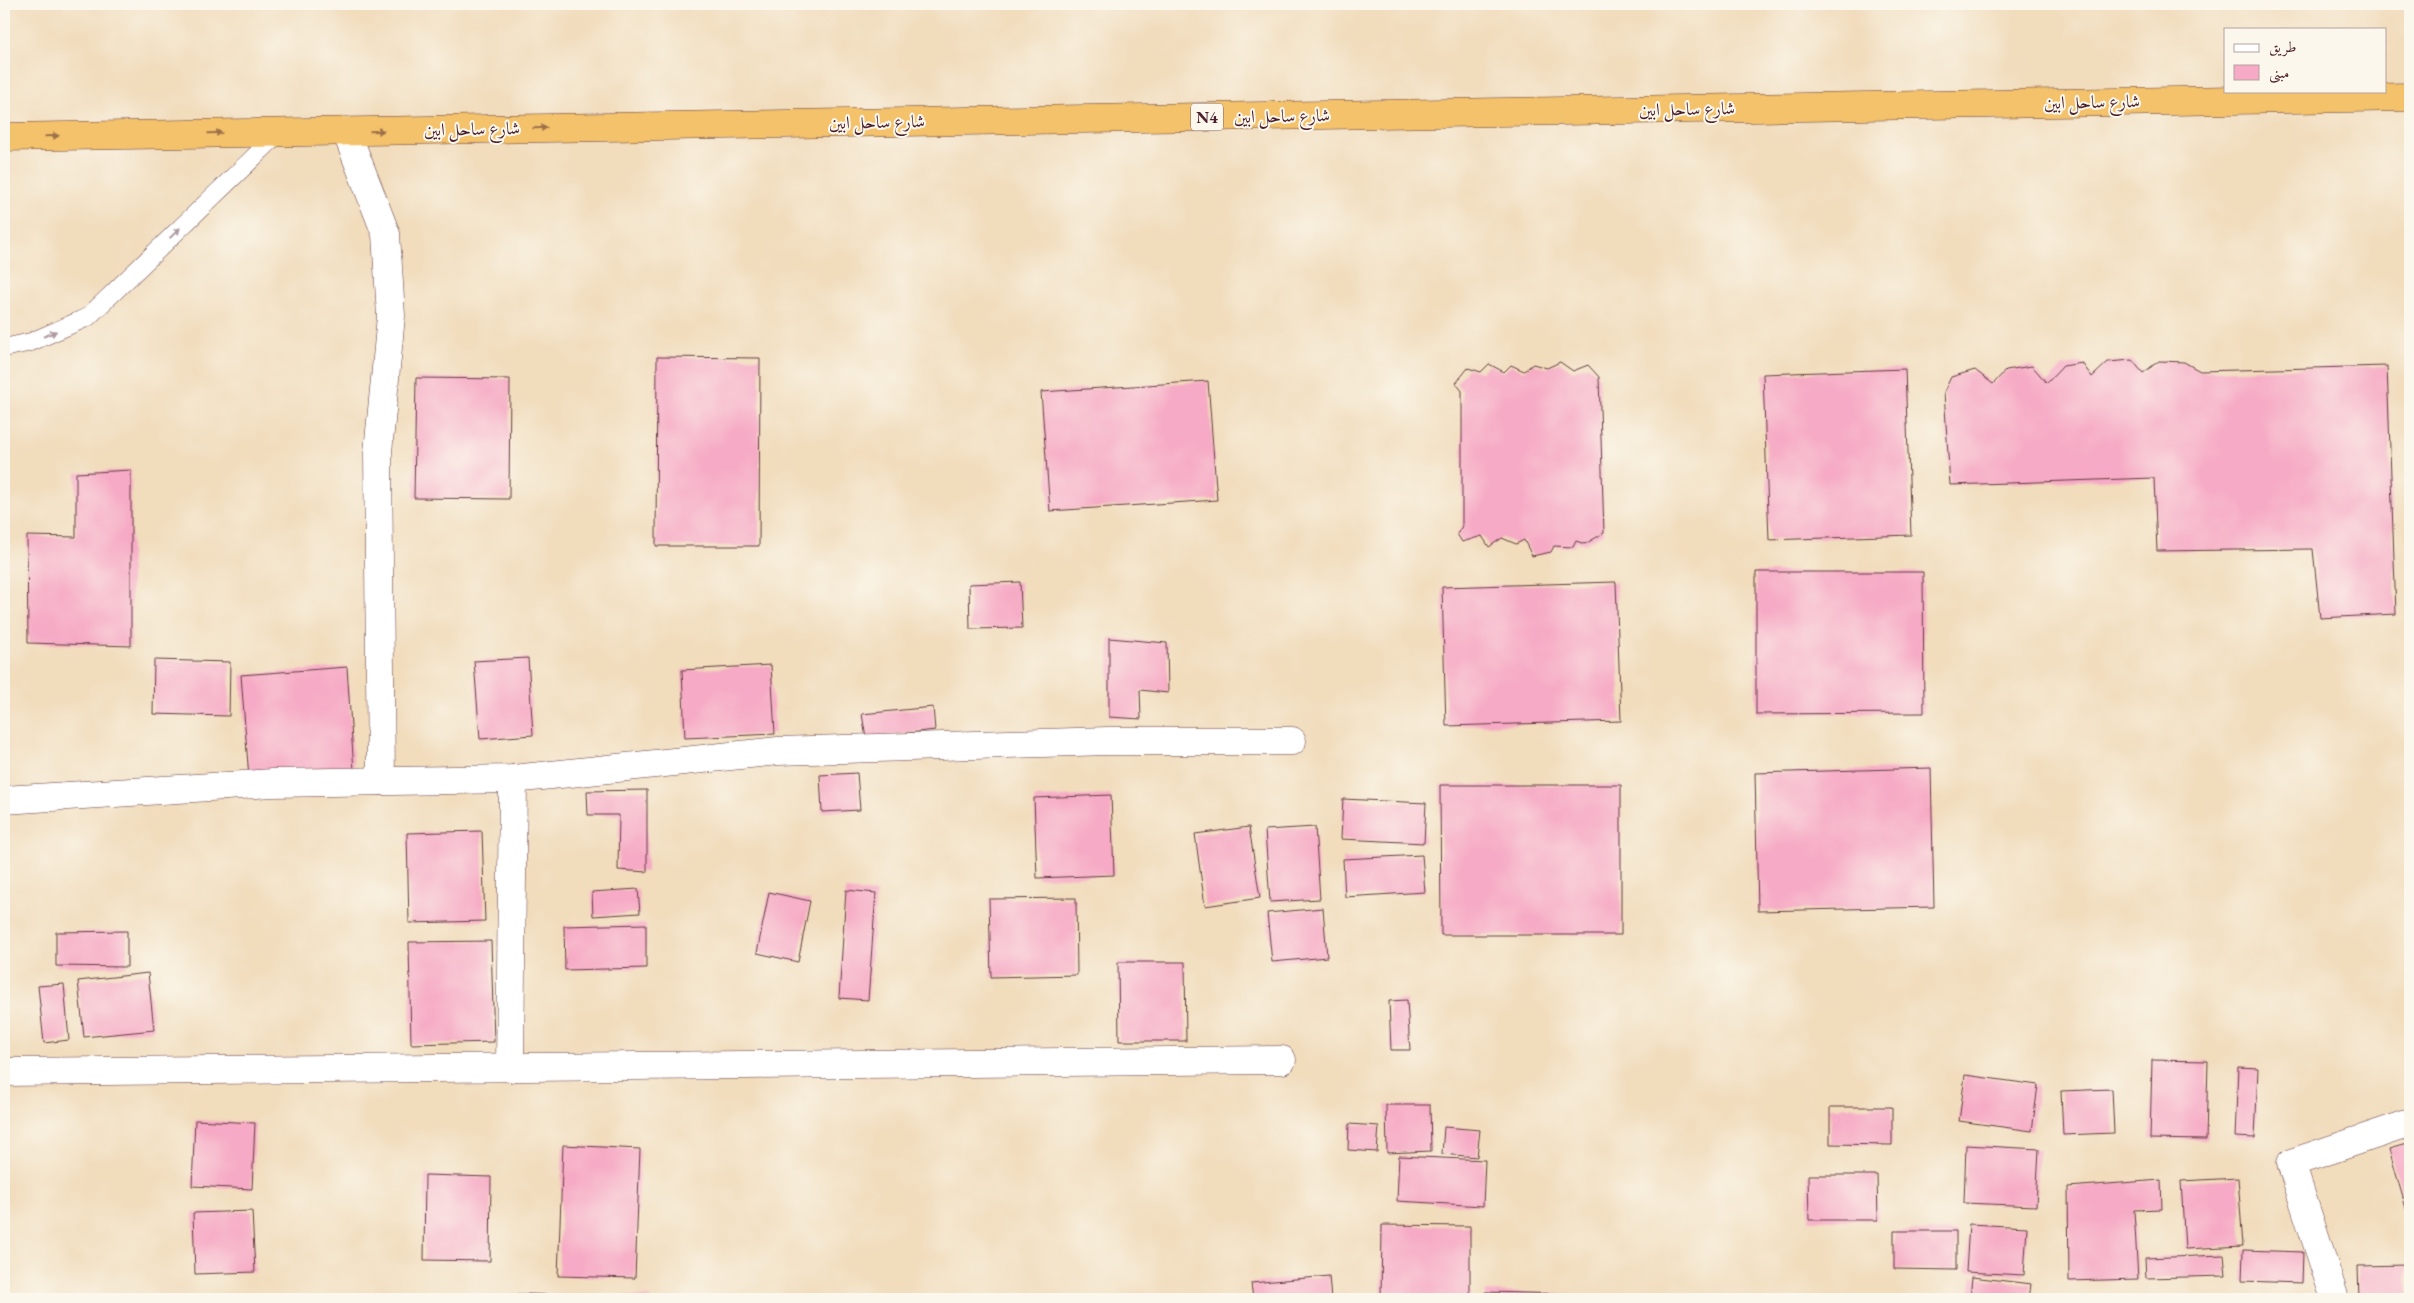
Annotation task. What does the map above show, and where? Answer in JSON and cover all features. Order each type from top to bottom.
[{"type":"highway","name":"شارع ساحل ابين","points":[[4,137],[2410,97]]},
{"type":"street","points":[[346,131],[386,234],[391,316],[378,452],[381,781]]},
{"type":"street","points":[[4,800],[273,783],[513,778],[778,751],[1108,741],[1292,741]]},
{"type":"street","points":[[510,1068],[513,778]]},
{"type":"street","points":[[4,1072],[1282,1060]]},
{"type":"street","points":[[2335,1299],[2290,1163],[2410,1123]]},
{"type":"lane","points":[[4,348],[31,342],[88,317],[280,132]]},
{"type":"building","points":[[657,357],[760,358],[759,546],[656,546]]},
{"type":"building","points":[[2132,360],[2143,373],[2159,361],[2184,362],[2200,371],[2387,366],[2396,614],[2320,618],[2313,549],[2157,551],[2154,478],[1950,485],[1944,392],[1951,377],[1975,370],[1993,384],[2006,370],[2032,366],[2047,383],[2063,366],[2082,363],[2092,377],[2108,362]]},
{"type":"building","points":[[1560,362],[1573,371],[1588,365],[1599,377],[1604,533],[1585,544],[1576,541],[1573,547],[1554,546],[1551,552],[1532,556],[1524,540],[1516,544],[1502,538],[1489,547],[1482,536],[1462,542],[1457,534],[1462,526],[1462,391],[1456,383],[1468,368],[1481,372],[1489,364],[1504,372],[1511,365],[1524,371],[1533,364],[1547,368]]},
{"type":"building","points":[[1905,369],[1911,535],[1769,540],[1763,374]]},
{"type":"building","points":[[416,378],[510,379],[509,499],[414,498]]},
{"type":"building","points":[[1208,381],[1217,500],[1050,511],[1041,392]]},
{"type":"building","points":[[131,470],[131,646],[28,643],[27,536],[76,537],[76,473]]},
{"type":"building","points":[[1756,572],[1923,572],[1924,713],[1756,714]]},
{"type":"building","points":[[1020,582],[1022,628],[970,629],[969,584]]},
{"type":"building","points":[[1616,582],[1621,721],[1446,726],[1442,587]]},
{"type":"building","points":[[1109,638],[1167,643],[1168,693],[1140,690],[1141,719],[1109,717]]},
{"type":"building","points":[[528,658],[533,735],[480,739],[474,661]]},
{"type":"building","points":[[154,660],[230,662],[229,716],[153,714]]},
{"type":"building","points":[[771,665],[775,734],[685,738],[682,670]]},
{"type":"building","points":[[347,667],[354,771],[249,778],[241,675]]},
{"type":"building","points":[[933,707],[935,730],[866,738],[862,714]]},
{"type":"building","points":[[1931,768],[1934,907],[1758,911],[1755,773]]},
{"type":"building","points":[[857,773],[860,810],[822,812],[820,775]]},
{"type":"building","points":[[1440,785],[1621,785],[1621,935],[1441,935]]},
{"type":"building","points":[[647,790],[647,872],[618,870],[619,815],[588,815],[587,791]]},
{"type":"building","points":[[1111,795],[1114,875],[1037,878],[1034,798]]},
{"type":"building","points":[[1343,799],[1426,803],[1424,843],[1341,839]]},
{"type":"building","points":[[1249,827],[1260,898],[1205,906],[1195,834]]},
{"type":"building","points":[[1315,827],[1320,899],[1270,902],[1265,830]]},
{"type":"building","points":[[482,831],[485,921],[409,923],[407,833]]},
{"type":"building","points":[[1422,855],[1425,892],[1345,897],[1343,859]]},
{"type":"building","points":[[638,889],[640,913],[593,916],[592,892]]},
{"type":"building","points":[[846,890],[876,893],[868,1000],[839,998]]},
{"type":"building","points":[[769,892],[810,901],[798,962],[757,953]]},
{"type":"building","points":[[1076,898],[1077,975],[991,977],[989,899]]},
{"type":"building","points":[[1323,908],[1327,957],[1272,962],[1267,913]]},
{"type":"building","points":[[646,924],[646,968],[565,970],[564,926]]},
{"type":"building","points":[[127,931],[127,967],[56,966],[56,932]]},
{"type":"building","points":[[491,941],[494,1042],[411,1044],[409,942]]},
{"type":"building","points":[[1118,962],[1185,962],[1186,1041],[1119,1041]]},
{"type":"building","points":[[148,973],[154,1030],[84,1037],[78,981]]},
{"type":"building","points":[[64,984],[69,1040],[44,1043],[38,986]]},
{"type":"building","points":[[1407,1000],[1410,1050],[1391,1050],[1389,1001]]},
{"type":"building","points":[[2152,1060],[2208,1061],[2206,1140],[2150,1139]]},
{"type":"building","points":[[2238,1067],[2258,1068],[2255,1138],[2235,1137]]},
{"type":"building","points":[[1965,1075],[2038,1085],[2032,1131],[1959,1121]]},
{"type":"building","points":[[2112,1089],[2114,1133],[2063,1135],[2061,1091]]},
{"type":"building","points":[[1386,1105],[1430,1105],[1431,1151],[1387,1153]]},
{"type":"building","points":[[1830,1107],[1892,1107],[1892,1145],[1830,1144]]},
{"type":"building","points":[[195,1120],[255,1123],[252,1189],[192,1186]]},
{"type":"building","points":[[1349,1124],[1379,1126],[1377,1152],[1348,1150]]},
{"type":"building","points":[[1444,1127],[1480,1130],[1477,1157],[1442,1154]]},
{"type":"building","points":[[2410,1143],[2410,1218],[2409,1219],[2389,1149]]},
{"type":"building","points":[[563,1145],[640,1149],[635,1278],[558,1276]]},
{"type":"building","points":[[1966,1145],[2039,1149],[2036,1206],[1964,1203]]},
{"type":"building","points":[[1399,1156],[1485,1160],[1483,1206],[1397,1201]]},
{"type":"building","points":[[425,1175],[491,1177],[490,1261],[424,1260]]},
{"type":"building","points":[[1808,1175],[1877,1175],[1878,1220],[1809,1220]]},
{"type":"building","points":[[2238,1178],[2243,1246],[2185,1249],[2181,1181]]},
{"type":"building","points":[[2161,1180],[2162,1209],[2134,1210],[2138,1279],[2069,1281],[2068,1187]]},
{"type":"building","points":[[252,1211],[255,1272],[195,1274],[193,1213]]},
{"type":"building","points":[[1969,1224],[2027,1227],[2024,1275],[1966,1272]]},
{"type":"building","points":[[1382,1225],[1470,1226],[1470,1299],[1381,1299]]},
{"type":"building","points":[[1894,1231],[1956,1231],[1956,1270],[1894,1269]]},
{"type":"building","points":[[2243,1250],[2303,1252],[2302,1283],[2242,1281]]},
{"type":"building","points":[[2224,1255],[2226,1276],[2146,1278],[2145,1258]]},
{"type":"building","points":[[2407,1265],[2408,1299],[2359,1299],[2358,1266]]},
{"type":"building","points":[[1329,1276],[1331,1299],[1253,1299],[1251,1283]]},
{"type":"building","points":[[1972,1277],[2031,1284],[2029,1299],[1970,1299]]},
{"type":"building","points":[[1485,1292],[1568,1294],[1568,1299],[1485,1299]]},
{"type":"building","points":[[518,1294],[651,1297],[651,1299],[518,1299]]}]
